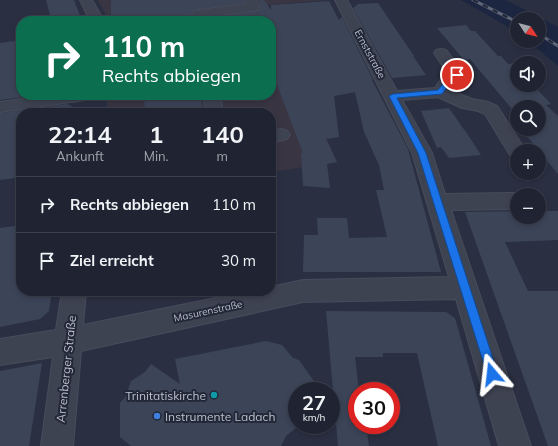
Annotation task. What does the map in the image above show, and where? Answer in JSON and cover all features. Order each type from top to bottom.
[{"type":"street","points":[[86,0],[94,16]]},
{"type":"street","points":[[200,9],[253,7],[250,0]]},
{"type":"street","name":"Ernststraße","points":[[346,1],[422,153],[515,446]]},
{"type":"street","points":[[440,92],[447,82],[457,75],[441,53]]},
{"type":"street","points":[[393,96],[440,92],[468,104],[482,106],[491,110],[513,144]]},
{"type":"street","points":[[0,107],[50,100]]},
{"type":"street","points":[[437,202],[510,201]]},
{"type":"street","name":"Masurenstraße","points":[[0,352],[69,341],[303,291],[466,288]]},
{"type":"street","name":"Arrenberger Straße","points":[[57,446],[74,296]]},
{"type":"shaded area","points":[[98,0],[329,0],[268,5],[273,16],[106,16]]},
{"type":"shaded area","points":[[276,23],[337,162],[276,171],[276,108],[107,108],[107,100],[276,100]]},
{"type":"water","points":[[461,0],[506,0],[529,12],[510,12],[510,28]]},
{"type":"water","points":[[546,21],[558,27],[558,66],[536,48],[546,48]]},
{"type":"building","points":[[46,0],[74,0],[80,16],[50,16]]},
{"type":"building","points":[[244,0],[244,3],[194,10],[191,15],[192,16],[111,16],[111,1]]},
{"type":"building","points":[[259,0],[264,0],[271,10],[271,5],[329,1],[339,20],[342,17],[372,80],[408,149],[441,272],[303,272],[304,235],[318,235],[317,218],[347,218],[349,238],[387,237],[376,190],[384,190],[379,165],[364,132],[355,92],[334,96],[339,137],[326,139],[337,162],[327,164],[330,188],[303,186],[301,153],[303,153],[276,82],[276,16],[221,16],[258,11],[260,7]]},
{"type":"building","points":[[378,3],[426,75],[392,78],[353,8],[358,4]]},
{"type":"building","points":[[466,25],[471,31],[475,31],[498,56],[501,56],[508,64],[510,64],[510,92],[540,92],[551,104],[546,105],[546,100],[510,100],[510,107],[470,59],[464,60],[437,28]]},
{"type":"building","points":[[16,41],[16,98],[0,100],[0,43]]},
{"type":"building","points":[[144,100],[201,100],[203,108],[145,108]]},
{"type":"building","points":[[67,104],[75,108],[37,108]]},
{"type":"building","points":[[546,105],[558,116],[558,174],[546,159],[546,144],[533,144],[527,136],[546,136]]},
{"type":"building","points":[[449,108],[481,155],[449,158],[441,147],[437,148],[421,111]]},
{"type":"building","points":[[16,111],[16,178],[0,180],[0,113]]},
{"type":"building","points":[[510,211],[510,224],[546,224],[546,211],[558,211],[558,240],[505,242],[528,291],[558,291],[558,446],[548,446],[465,212]]},
{"type":"building","points":[[16,226],[16,296],[51,296],[49,311],[40,319],[0,327],[0,228]]},
{"type":"building","points":[[326,311],[446,312],[455,318],[491,446],[438,446],[417,353],[383,353],[383,357],[355,357],[358,382],[348,382],[348,434],[367,434],[369,446],[338,446],[337,434],[340,434],[340,382],[332,382]]},
{"type":"building","name":"Trinitatiskirche","points":[[266,341],[282,345],[293,358],[299,360],[315,382],[288,382],[288,434],[281,446],[131,446],[120,437],[120,403],[126,396],[131,381],[145,372],[151,364],[180,384],[175,359]]},
{"type":"building","points":[[42,363],[29,446],[0,446],[0,371]]},
{"type":"railway","points":[[473,0],[510,18]]},
{"type":"railway","points":[[546,38],[558,46]]},
{"type":"place","name":"Trinitatiskirche","points":[[214,395]]},
{"type":"place","name":"Instrumente Ladach","points":[[157,416]]},
{"type":"route","points":[[457,75],[447,82],[440,92],[393,96],[422,153],[492,374]]}]
